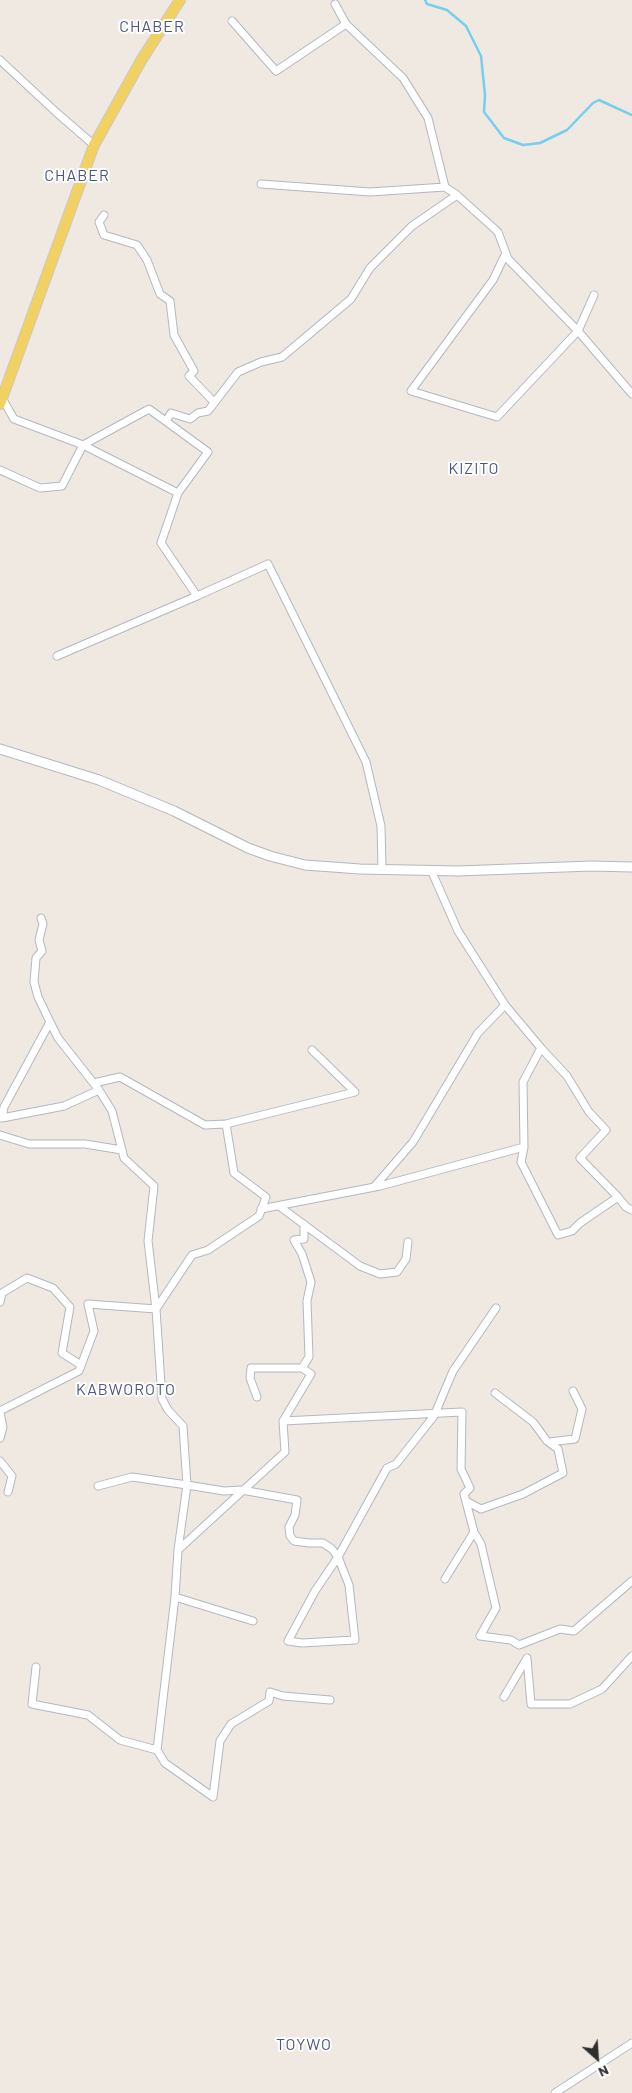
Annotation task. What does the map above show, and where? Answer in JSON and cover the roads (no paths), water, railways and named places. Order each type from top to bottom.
[{"type":"main road","points":[[1,401],[94,145],[142,59],[180,0]]},
{"type":"street","points":[[335,4],[346,24],[404,78],[428,118],[444,187]]},
{"type":"street","points":[[232,21],[276,71],[346,24]]},
{"type":"street","points":[[0,60],[94,145]]},
{"type":"street","points":[[261,184],[370,192],[444,187],[457,195],[498,232],[505,255],[578,331],[632,394]]},
{"type":"street","points":[[166,421],[171,413],[190,419],[198,413],[208,411],[238,372],[262,362],[282,357],[351,299],[370,268],[412,226],[457,195]]},
{"type":"street","points":[[104,215],[100,222],[104,235],[137,245],[148,260],[160,294],[170,302],[174,335],[194,371],[189,376],[214,402]]},
{"type":"street","points":[[505,255],[493,280],[411,391],[497,417],[578,331],[594,295]]},
{"type":"street","points":[[1,401],[14,419],[83,445],[178,492]]},
{"type":"street","points":[[0,470],[40,488],[62,486],[83,445],[149,409],[208,452],[178,492],[161,543],[197,596]]},
{"type":"street","points":[[57,656],[268,564],[366,762],[380,826],[382,869]]},
{"type":"street","points":[[0,750],[99,780],[174,811],[248,848],[270,856],[305,864],[431,870],[632,867]]},
{"type":"street","points":[[431,870],[458,931],[505,1005],[567,1076],[589,1112],[606,1130],[580,1158],[618,1196],[626,1207],[632,1210]]},
{"type":"street","points":[[41,918],[43,924],[40,940],[42,951],[36,958],[34,982],[38,997],[58,1038],[94,1083],[112,1111],[124,1158],[154,1186],[148,1241],[156,1309],[162,1399],[168,1410],[183,1426],[187,1485],[178,1550],[175,1597],[157,1750],[165,1763],[213,1797],[220,1740],[231,1724],[269,1702],[270,1692],[283,1696],[330,1700]]},
{"type":"street","points":[[374,1187],[413,1142],[478,1033],[505,1005]]},
{"type":"street","points":[[50,1022],[4,1107],[1,1118],[64,1106],[99,1090]]},
{"type":"street","points":[[541,1048],[523,1082],[524,1147],[521,1162],[558,1235],[572,1231],[580,1223],[618,1196]]},
{"type":"street","points":[[94,1083],[120,1076],[205,1125],[226,1124],[355,1092],[312,1050]]},
{"type":"street","points":[[156,1309],[192,1255],[208,1250],[259,1216],[266,1197],[234,1172],[226,1124]]},
{"type":"street","points":[[0,1135],[29,1144],[85,1144],[122,1150]]},
{"type":"street","points":[[261,1209],[374,1187],[524,1147]]},
{"type":"street","points":[[279,1206],[360,1266],[380,1274],[397,1272],[406,1259],[408,1242]]},
{"type":"street","points":[[302,1368],[309,1357],[307,1301],[310,1282],[302,1254],[294,1240],[304,1239],[304,1224]]},
{"type":"street","points":[[0,1302],[2,1293],[26,1278],[53,1288],[70,1308],[62,1353],[81,1365]]},
{"type":"street","points":[[0,1438],[4,1427],[0,1412],[79,1371],[94,1331],[88,1304],[156,1309]]},
{"type":"street","points":[[98,1486],[132,1477],[224,1491],[242,1490],[298,1500],[295,1515],[289,1527],[290,1536],[294,1541],[322,1543],[332,1549],[338,1557],[349,1585],[356,1640],[302,1643],[288,1641],[314,1591],[338,1557],[387,1468],[396,1464],[435,1413],[453,1372],[496,1308]]},
{"type":"street","points":[[178,1550],[285,1452],[283,1421],[311,1374],[302,1368],[251,1368],[250,1378],[257,1397]]},
{"type":"street","points":[[549,1442],[575,1439],[582,1409],[573,1391]]},
{"type":"street","points":[[466,1501],[481,1509],[523,1494],[564,1473],[558,1449],[549,1442],[533,1422],[495,1393]]},
{"type":"street","points":[[283,1421],[462,1412],[461,1469],[470,1488],[464,1494],[474,1532],[481,1544],[496,1608],[480,1636],[511,1640],[519,1645],[560,1630],[574,1631],[632,1581]]},
{"type":"street","points":[[0,1460],[12,1476],[8,1492]]},
{"type":"street","points":[[445,1579],[474,1532]]},
{"type":"street","points":[[175,1597],[253,1621]]},
{"type":"street","points":[[504,1697],[527,1658],[531,1704],[570,1704],[602,1689],[632,1656]]},
{"type":"street","points":[[36,1666],[32,1704],[88,1715],[120,1740],[157,1750]]},
{"type":"street","points":[[555,2093],[632,2043]]},
{"type":"waterway","points":[[425,0],[427,4],[447,10],[466,26],[481,56],[485,95],[484,112],[504,138],[523,145],[540,143],[567,130],[593,103],[599,100],[632,115]]},
{"type":"district","name":"CHABER","points":[[152,27]]},
{"type":"district","name":"CHABER","points":[[77,176]]},
{"type":"district","name":"KIZITO","points":[[474,469]]},
{"type":"district","name":"KABWOROTO","points":[[126,1390]]},
{"type":"district","name":"TOYWO","points":[[304,2045]]}]
